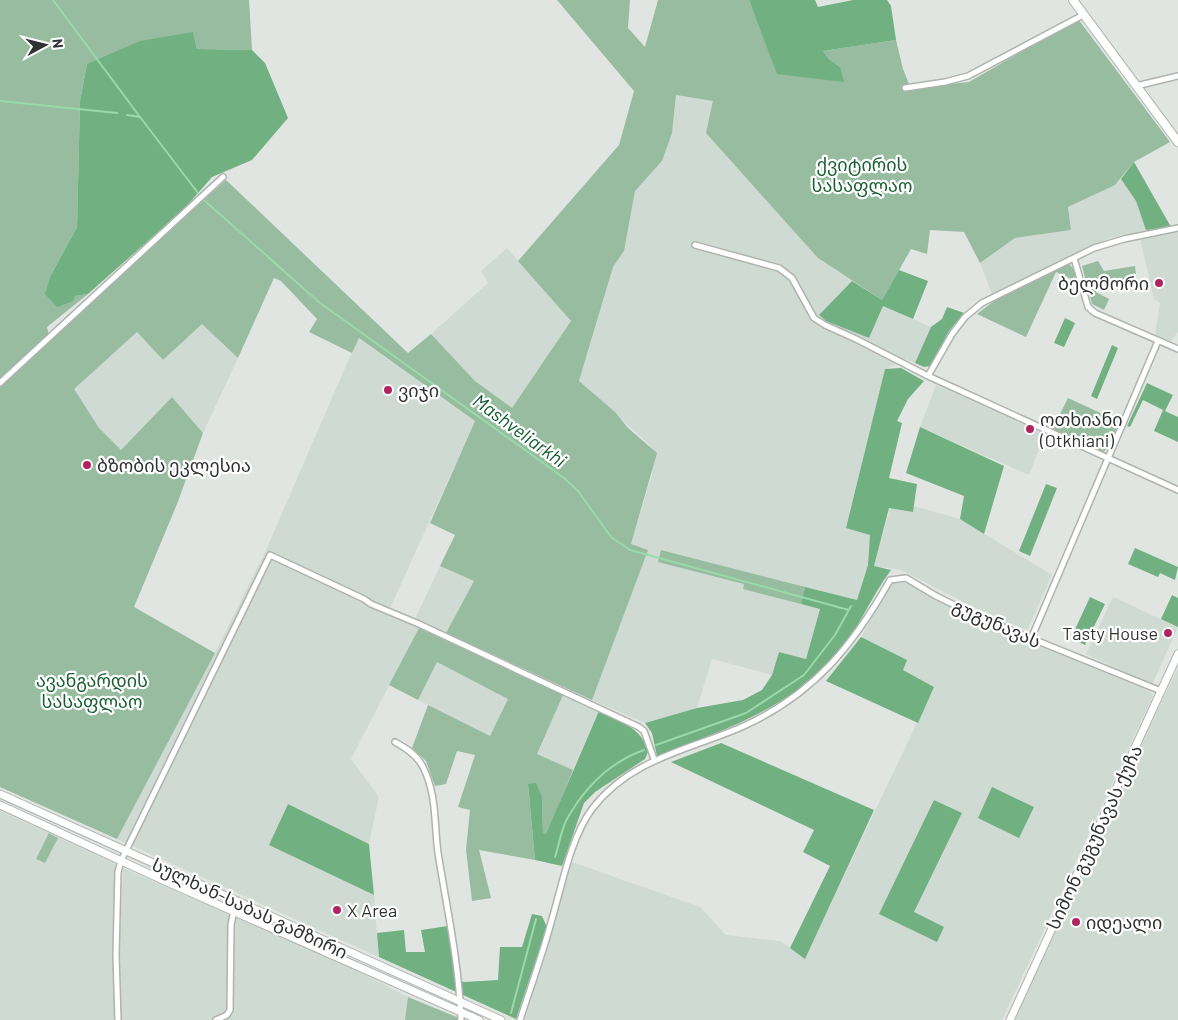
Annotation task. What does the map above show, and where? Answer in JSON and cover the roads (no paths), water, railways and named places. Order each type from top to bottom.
[{"type":"main road","points":[[1073,0],[1178,142]]},
{"type":"main road","name":"სიმონ გუგუნავას ქუჩა","points":[[1010,1020],[1178,654]]},
{"type":"main road","name":"სულხან-საბას გამზირი","points":[[0,794],[501,1020]]},
{"type":"main road","name":"სულხან-საბას გამზირი","points":[[0,805],[121,861],[479,1020]]},
{"type":"street","points":[[905,88],[968,76],[1083,15]]},
{"type":"street","points":[[1136,86],[1178,76]]},
{"type":"street","points":[[0,383],[223,177]]},
{"type":"street","points":[[928,376],[952,334],[965,317],[982,303],[1110,242],[1178,228]]},
{"type":"street","points":[[695,245],[779,268],[792,278],[798,286],[814,318],[928,376],[1178,490]]},
{"type":"street","points":[[1074,258],[1088,307],[1095,313],[1178,349]]},
{"type":"street","points":[[1031,639],[1158,341]]},
{"type":"street","points":[[118,1020],[116,955],[118,872],[121,861],[270,556],[364,599],[371,604],[419,624],[644,731],[654,759],[610,788],[591,810],[570,859],[520,1020]]},
{"type":"street","name":"გუგუნავას","points":[[654,759],[747,724],[807,689],[838,659],[871,614],[890,580],[906,578],[936,596],[1031,639],[1161,691]]},
{"type":"street","points":[[395,742],[410,750],[422,765],[432,788],[438,853],[458,969],[461,1020]]},
{"type":"street","points":[[216,1020],[228,1015],[230,1010],[231,925],[236,900]]},
{"type":"waterway","name":"Mashveliarkhi","points":[[53,0],[140,117]]},
{"type":"waterway","points":[[0,101],[117,113]]},
{"type":"waterway","name":"Mashveliarkhi","points":[[127,115],[140,117],[198,193]]},
{"type":"waterway","name":"Mashveliarkhi","points":[[205,201],[320,303],[564,478],[578,491],[611,537],[630,550],[849,610]]},
{"type":"waterway","points":[[656,745],[746,713],[804,675],[835,635],[851,606]]},
{"type":"waterway","points":[[555,857],[565,823],[574,807],[590,786],[620,761],[644,750]]},
{"type":"waterway","points":[[511,1013],[536,919]]},
{"type":"place","name":"ბელმორი","points":[[1159,283]]},
{"type":"place","name":"ვიჯი","points":[[388,390]]},
{"type":"place","name":"ოთხიანი (Otkhiani)","points":[[1030,429]]},
{"type":"place","name":"ბზობის ეკლესია","points":[[87,465]]},
{"type":"place","name":"Tasty House","points":[[1168,633]]},
{"type":"place","name":"X Area","points":[[337,910]]},
{"type":"place","name":"იდეალი","points":[[1076,922]]},
{"type":"park label","name":"ქვიტირის სასაფლაო","points":[[862,174]]},
{"type":"park label","name":"ავანგარდის სასაფლაო","points":[[92,690]]}]
